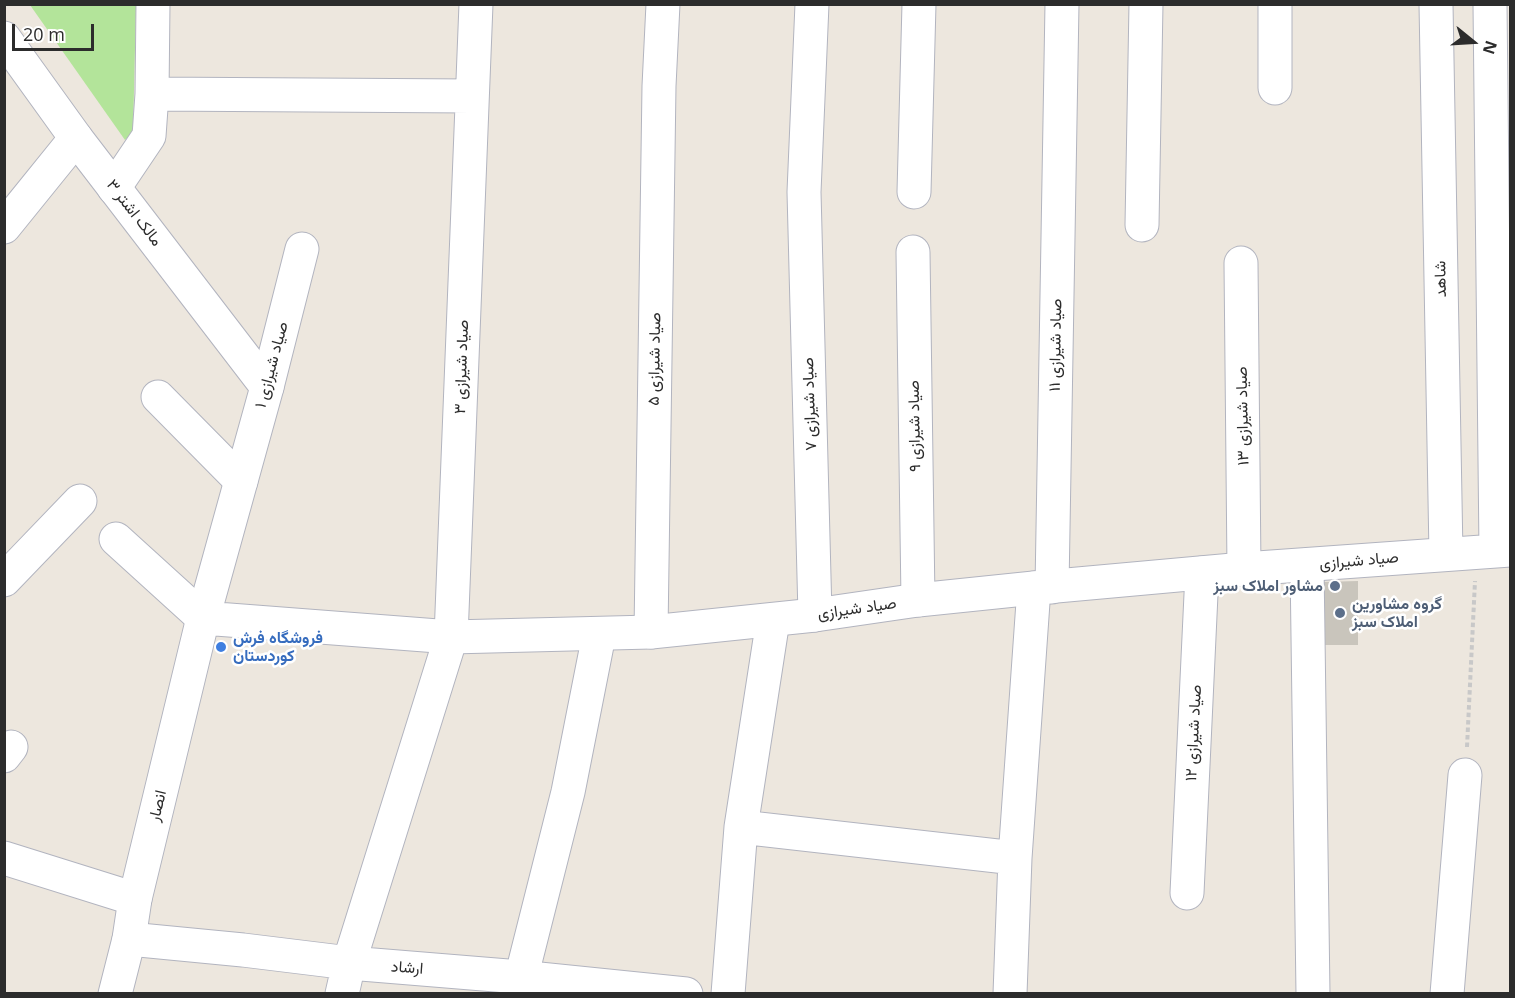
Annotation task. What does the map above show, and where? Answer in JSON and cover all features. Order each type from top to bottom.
[{"type":"street","points":[[114,188],[149,136],[153,4]]},
{"type":"street","name":"صیاد شیرازی ۳","points":[[346,978],[451,637],[476,4]]},
{"type":"street","name":"صیاد شیرازی ۵","points":[[651,632],[659,86],[663,4]]},
{"type":"street","name":"صیاد شیرازی ۷","points":[[812,4],[804,192],[815,615]]},
{"type":"street","points":[[914,192],[919,4]]},
{"type":"street","name":"صیاد شیرازی ۱۱","points":[[1010,993],[1015,858],[1043,587],[1062,4]]},
{"type":"street","points":[[1142,225],[1146,4]]},
{"type":"street","points":[[1275,4],[1275,88]]},
{"type":"street","name":"شاهد","points":[[1436,4],[1482,551]]},
{"type":"street","points":[[1482,551],[1490,4]]},
{"type":"street","name":"مالک اشتر ۳","points":[[4,38],[76,138],[267,387]]},
{"type":"street","points":[[152,94],[472,96]]},
{"type":"street","points":[[4,227],[76,138]]},
{"type":"street","name":"صیاد شیرازی ۱","points":[[203,618],[267,387],[302,249]]},
{"type":"street","name":"صیاد شیرازی ۹","points":[[913,252],[918,600]]},
{"type":"street","name":"صیاد شیرازی ۱۳","points":[[1241,263],[1244,569]]},
{"type":"street","points":[[158,397],[241,481]]},
{"type":"street","points":[[4,580],[80,501]]},
{"type":"street","points":[[116,539],[203,618]]},
{"type":"street","name":"صیاد شیرازی","points":[[203,618],[451,637],[598,635],[773,620],[918,600],[1043,587],[1482,551]]},
{"type":"street","points":[[1307,565],[1313,993]]},
{"type":"street","name":"صیاد شیرازی ۱۲","points":[[1187,893],[1202,573]]},
{"type":"street","name":"انصار","points":[[115,993],[129,939],[135,899],[203,618]]},
{"type":"street","points":[[728,993],[741,827],[773,620]]},
{"type":"street","points":[[519,985],[568,792],[598,635]]},
{"type":"street","points":[[1447,993],[1465,775]]},
{"type":"street","points":[[741,827],[1015,858]]},
{"type":"street","points":[[4,858],[135,899]]},
{"type":"street","name":"ارشاد","points":[[129,939],[346,978],[686,993]]},
{"type":"path","points":[[1465,775],[1482,551]]},
{"type":"green space","points":[[30,5],[136,5],[133,132],[125,140]]},
{"type":"building","name":"گروه مشاورین املاک سبز","points":[[1358,581],[1358,645],[1323,645],[1322,582]]},
{"type":"place","name":"مشاور املاک سبز","points":[[1335,586]]},
{"type":"place","name":"گروه مشاورین املاک سبز","points":[[1340,613]]},
{"type":"place","name":"فروشگاه فرش کوردستان","points":[[221,647]]}]
